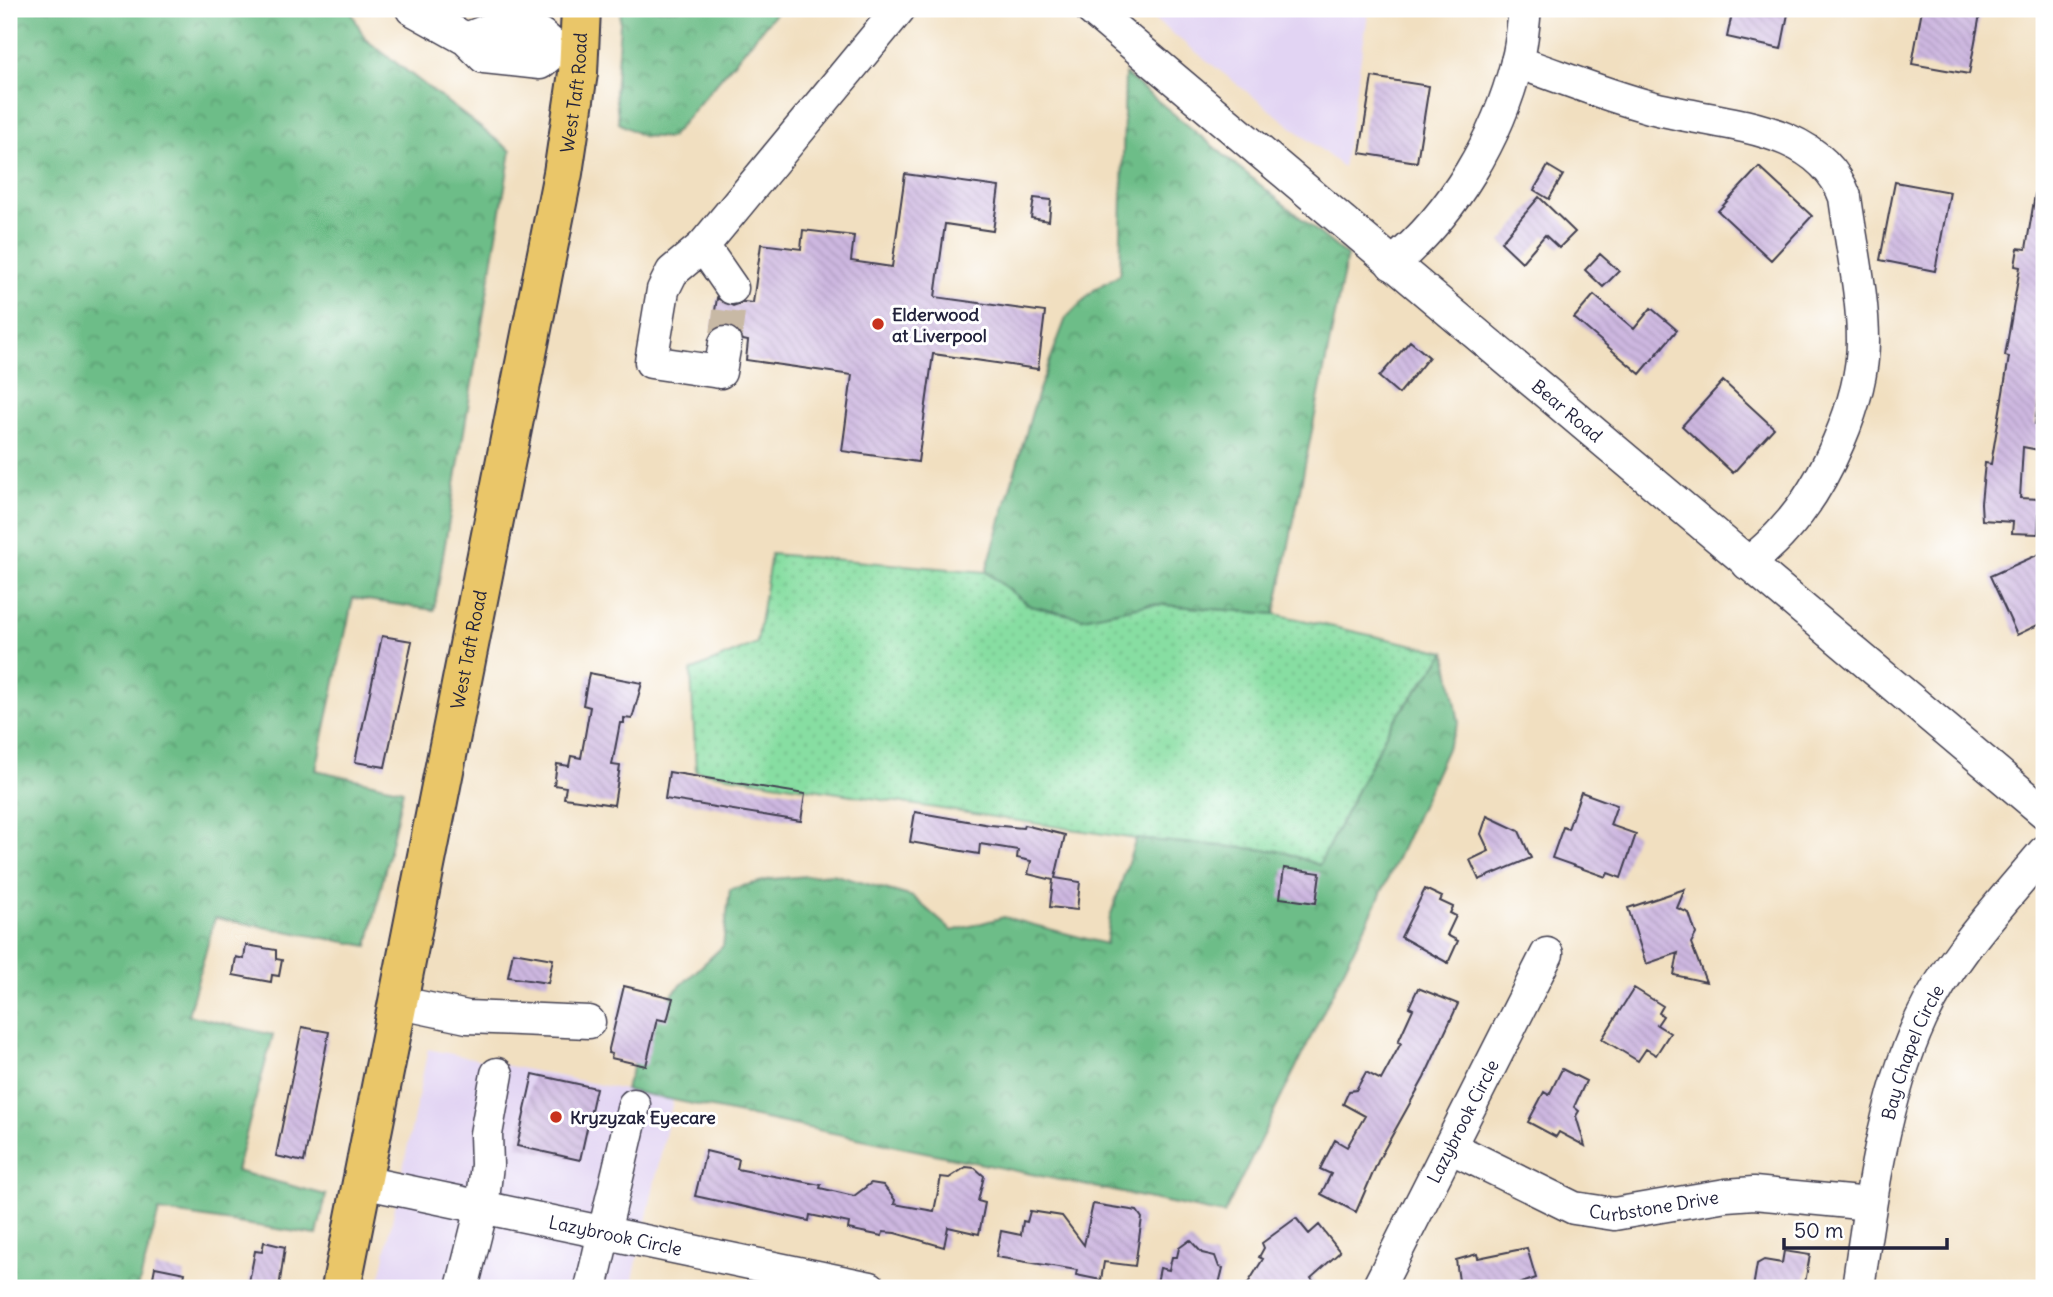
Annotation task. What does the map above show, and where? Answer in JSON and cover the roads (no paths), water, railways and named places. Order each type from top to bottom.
[{"type":"main road","name":"West Taft Road","points":[[341,1288],[396,1002],[564,173],[568,50],[581,9]]},
{"type":"street","points":[[412,9],[466,39],[484,57],[540,63],[568,50]]},
{"type":"street","points":[[725,343],[720,372],[651,362],[663,290],[672,272],[703,246],[899,9]]},
{"type":"street","name":"Bear Road","points":[[1091,9],[2044,812]]},
{"type":"street","points":[[1392,264],[1418,243],[1455,197],[1493,128],[1517,62],[1525,9]]},
{"type":"street","points":[[1517,62],[1649,107],[1777,135],[1815,155],[1839,179],[1845,197],[1860,313],[1862,364],[1845,426],[1817,482],[1785,530],[1748,564]]},
{"type":"street","points":[[703,246],[732,289]]},
{"type":"street","name":"Bay Chapel Circle","points":[[1858,1288],[1870,1204],[1905,1057],[1922,1017],[1968,944],[2044,852]]},
{"type":"street","name":"Lazybrook Circle","points":[[1378,1288],[1547,954]]},
{"type":"street","points":[[396,1002],[467,1017],[589,1023]]},
{"type":"street","points":[[463,1288],[482,1208],[487,1165],[486,1134],[497,1074]]},
{"type":"street","points":[[590,1288],[602,1234],[613,1204],[634,1105]]},
{"type":"street","name":"Curbstone Drive","points":[[1450,1147],[1574,1208],[1614,1214],[1726,1195],[1754,1193],[1870,1204]]},
{"type":"street","name":"Lazybrook Circle","points":[[362,1182],[870,1288]]},
{"type":"tunnel","points":[[725,343],[732,288]]},
{"type":"place","name":"Elderwood at Liverpool","points":[[878,324]]},
{"type":"place","name":"Kryzyzak Eyecare","points":[[556,1117]]}]
